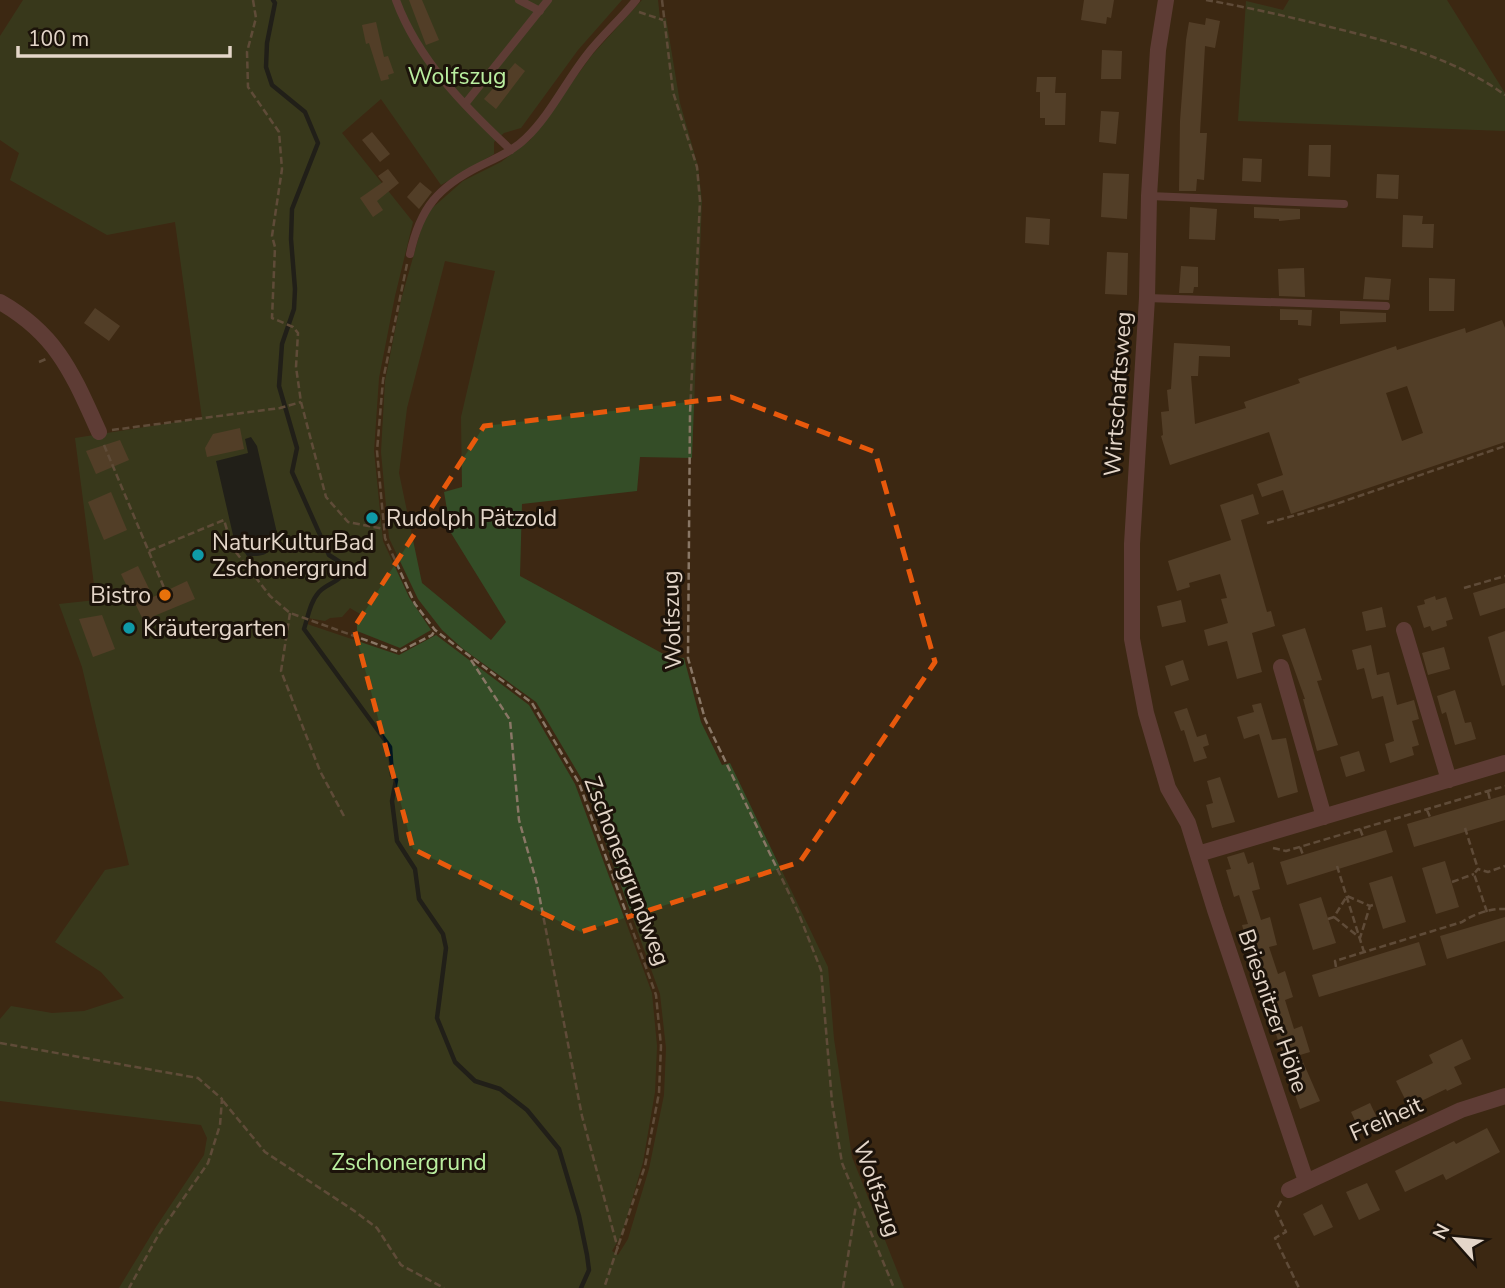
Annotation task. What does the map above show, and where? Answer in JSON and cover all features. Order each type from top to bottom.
[{"type":"street","name":"Wirtschaftsweg","points":[[1166,0],[1157,50],[1147,298],[1132,544],[1132,639],[1146,713],[1168,788]]},
{"type":"street","points":[[0,302],[36,326],[68,365],[99,432]]},
{"type":"street","points":[[1404,630],[1449,780]]},
{"type":"street","points":[[1281,667],[1324,817]]},
{"type":"street","points":[[1198,855],[1505,763]]},
{"type":"street","name":"Briesnitzer Höhe","points":[[1168,788],[1188,823],[1306,1181]]},
{"type":"street","name":"Freiheit","points":[[1289,1189],[1461,1110],[1505,1096]]},
{"type":"lane","points":[[396,0],[405,24],[425,59],[511,150]]},
{"type":"lane","points":[[519,0],[540,11]]},
{"type":"lane","points":[[465,104],[548,0]]},
{"type":"lane","points":[[410,254],[416,228],[439,192],[458,177],[511,150],[541,121],[587,54],[636,0]]},
{"type":"lane","points":[[1150,196],[1344,204]]},
{"type":"lane","points":[[1147,298],[1386,306]]},
{"type":"path","points":[[253,0],[256,18],[247,51],[248,87],[279,132],[282,169],[272,236],[275,247],[272,318],[293,327],[298,333],[296,367],[301,402],[327,497],[348,522],[384,529]]},
{"type":"path","name":"Wolfszug","points":[[662,0],[673,92],[697,167],[700,201],[690,413],[688,658],[705,719],[798,912],[821,970],[832,1102],[842,1163],[894,1288]]},
{"type":"path","points":[[1206,0],[1248,7],[1390,41],[1455,66],[1489,83],[1505,95]]},
{"type":"path","points":[[629,9],[664,20]]},
{"type":"path","name":"Zschonergrundweg","points":[[410,254],[383,380],[377,452],[385,538],[415,604],[435,630],[532,703],[579,783],[656,995],[661,1046],[659,1093],[645,1166],[604,1288]]},
{"type":"path","points":[[165,590],[99,432],[279,408],[301,402]]},
{"type":"path","points":[[1267,523],[1333,505],[1505,446]]},
{"type":"path","points":[[149,551],[224,520],[232,547],[270,596],[290,613],[399,652],[432,635],[435,630]]},
{"type":"path","points":[[1464,588],[1505,576]]},
{"type":"path","points":[[290,613],[281,671],[320,771],[345,818]]},
{"type":"path","points":[[470,657],[510,720],[519,820],[537,884],[582,1116],[618,1251]]},
{"type":"path","points":[[1255,838],[1276,850],[1286,851],[1505,786]]},
{"type":"path","points":[[1488,792],[1490,800]]},
{"type":"path","points":[[1427,810],[1430,817]]},
{"type":"path","points":[[1465,828],[1478,869]]},
{"type":"path","points":[[1360,829],[1363,837]]},
{"type":"path","points":[[1300,847],[1303,855]]},
{"type":"path","points":[[1338,866],[1364,952]]},
{"type":"path","points":[[1478,869],[1488,872],[1505,866]]},
{"type":"path","points":[[1451,883],[1474,874],[1478,869]]},
{"type":"path","points":[[1474,874],[1487,912]]},
{"type":"path","points":[[1347,896],[1370,906],[1376,904]]},
{"type":"path","points":[[1328,919],[1334,917],[1347,896]]},
{"type":"path","points":[[1360,938],[1370,906]]},
{"type":"path","points":[[1336,967],[1335,961],[1462,922],[1498,908],[1505,909]]},
{"type":"path","points":[[1334,917],[1360,938]]},
{"type":"path","points":[[1462,922],[1463,929]]},
{"type":"path","points":[[1394,943],[1396,949]]},
{"type":"path","points":[[0,1043],[198,1078],[222,1099],[265,1152],[377,1228],[401,1265],[444,1288]]},
{"type":"path","points":[[129,1288],[160,1232],[208,1163],[220,1125],[222,1099]]},
{"type":"path","points":[[1289,1189],[1277,1205],[1276,1211],[1286,1232],[1275,1238],[1298,1288]]},
{"type":"path","points":[[843,1288],[857,1202]]},
{"type":"highlighted area","points":[[731,397],[875,452],[935,662],[800,862],[581,932],[413,849],[354,628],[484,426]]},
{"type":"green space","name":"Zschonergrund","points":[[23,0],[622,0],[578,50],[521,128],[504,133],[494,142],[494,154],[441,185],[381,99],[342,133],[413,222],[379,378],[374,451],[383,541],[409,597],[431,630],[400,648],[357,631],[362,615],[350,608],[342,617],[325,621],[308,618],[307,624],[399,655],[436,635],[529,705],[575,784],[652,993],[657,1046],[655,1092],[643,1162],[622,1234],[612,1251],[618,1255],[628,1239],[649,1169],[664,1095],[666,1048],[660,994],[584,783],[536,702],[463,649],[442,630],[418,599],[389,538],[381,452],[385,381],[401,300],[423,222],[430,210],[463,181],[501,162],[530,140],[592,55],[642,0],[658,0],[660,19],[666,18],[680,103],[698,166],[702,201],[692,458],[640,457],[637,491],[522,504],[520,576],[669,657],[684,658],[701,722],[722,765],[730,763],[828,967],[834,1039],[852,1157],[904,1288],[119,1288],[204,1155],[207,1138],[201,1125],[0,1101],[0,1019],[11,1006],[52,1013],[84,1011],[124,998],[101,972],[55,942],[105,870],[129,865],[82,667],[59,604],[96,600],[75,438],[202,418],[175,222],[107,235],[10,180],[19,153],[0,140],[0,36]],"holes":[[[445,261],[495,271],[461,417],[462,487],[444,492],[451,533],[506,622],[491,640],[422,583],[399,473],[407,408]]]},
{"type":"green space","points":[[1289,0],[1447,0],[1505,93],[1505,131],[1238,121],[1246,1],[1283,10]]},
{"type":"water","points":[[251,437],[257,446],[277,533],[268,536],[271,549],[260,556],[247,556],[233,535],[216,461],[248,453],[245,439]]},
{"type":"building","points":[[409,0],[422,0],[439,40],[426,45]]},
{"type":"building","points":[[1084,0],[1114,0],[1111,18],[1107,17],[1106,24],[1081,20]]},
{"type":"building","points":[[1206,18],[1220,21],[1215,48],[1205,46],[1200,133],[1207,133],[1204,180],[1197,179],[1196,191],[1179,191],[1180,121],[1186,40],[1189,22],[1205,25]]},
{"type":"building","points":[[376,22],[384,57],[388,56],[394,73],[388,75],[389,79],[381,81],[369,43],[366,44],[362,25]]},
{"type":"building","points":[[1102,50],[1122,51],[1121,79],[1101,79]]},
{"type":"building","points":[[515,63],[525,71],[496,109],[484,99]]},
{"type":"building","points":[[1037,77],[1056,77],[1055,93],[1066,93],[1065,125],[1045,125],[1045,118],[1040,118]]},
{"type":"building","points":[[1101,111],[1119,112],[1116,144],[1099,142]]},
{"type":"building","points":[[372,132],[390,154],[380,162],[362,140]]},
{"type":"building","points":[[1309,145],[1331,145],[1330,177],[1308,176]]},
{"type":"building","points":[[1243,158],[1262,159],[1261,182],[1242,181]]},
{"type":"building","points":[[388,169],[399,183],[377,201],[383,210],[373,217],[360,198],[383,182],[378,176]]},
{"type":"building","points":[[1103,173],[1129,174],[1127,219],[1101,217]]},
{"type":"building","points":[[1377,174],[1399,175],[1398,199],[1376,198]]},
{"type":"building","points":[[420,182],[432,192],[419,209],[407,197]]},
{"type":"building","points":[[1190,207],[1217,209],[1215,240],[1189,239]]},
{"type":"building","points":[[1254,207],[1300,209],[1300,219],[1279,221],[1254,218]]},
{"type":"building","points":[[1403,215],[1423,216],[1422,224],[1434,224],[1433,248],[1402,247]]},
{"type":"building","points":[[1026,217],[1050,219],[1049,245],[1025,243]]},
{"type":"building","points":[[1107,252],[1128,253],[1127,295],[1105,294]]},
{"type":"building","points":[[1181,266],[1198,267],[1198,287],[1194,287],[1193,293],[1179,293]]},
{"type":"building","points":[[1304,268],[1305,297],[1279,296],[1278,269]]},
{"type":"building","points":[[1365,277],[1391,279],[1389,300],[1363,299]]},
{"type":"building","points":[[1429,278],[1455,279],[1454,311],[1429,311]]},
{"type":"building","points":[[95,308],[120,326],[109,341],[84,323]]},
{"type":"building","points":[[1280,309],[1312,310],[1311,326],[1298,325],[1298,320],[1280,320]]},
{"type":"building","points":[[1340,311],[1386,313],[1386,322],[1340,324]]},
{"type":"building","points":[[1502,320],[1505,328],[1505,442],[1291,514],[1283,490],[1262,497],[1257,484],[1283,475],[1269,432],[1170,465],[1161,436],[1161,412],[1169,411],[1167,390],[1171,389],[1174,343],[1230,346],[1230,357],[1199,356],[1198,376],[1191,376],[1195,424],[1246,408],[1244,402],[1300,383],[1298,379],[1396,346],[1397,350],[1465,328],[1466,333]],"holes":[[[1407,386],[1423,433],[1402,441],[1386,393]]]},
{"type":"building","points":[[240,428],[244,449],[207,457],[205,448],[213,434]]},
{"type":"building","points":[[120,440],[129,460],[96,474],[86,451]]},
{"type":"building","points":[[111,492],[127,530],[104,540],[88,502]]},
{"type":"building","points":[[1253,494],[1259,514],[1241,520],[1267,612],[1271,611],[1275,626],[1252,633],[1262,672],[1237,679],[1227,641],[1208,646],[1204,630],[1228,623],[1221,599],[1227,598],[1220,574],[1189,583],[1190,587],[1177,591],[1168,561],[1231,540],[1220,505]]},
{"type":"building","points":[[138,566],[153,597],[187,581],[195,599],[154,616],[155,618],[145,624],[121,574]]},
{"type":"building","points":[[1505,583],[1505,608],[1480,616],[1473,593]]},
{"type":"building","points":[[1435,596],[1436,600],[1446,597],[1453,619],[1446,621],[1447,626],[1432,631],[1430,626],[1424,628],[1417,606],[1425,604],[1424,600]]},
{"type":"building","points":[[1181,600],[1186,622],[1162,627],[1157,606]]},
{"type":"building","points":[[1382,607],[1386,627],[1366,631],[1362,612]]},
{"type":"building","points":[[102,615],[115,649],[93,657],[79,619]]},
{"type":"building","points":[[1305,628],[1322,680],[1317,681],[1338,745],[1317,751],[1305,699],[1282,635]]},
{"type":"building","points":[[1505,631],[1505,685],[1502,686],[1488,637]]},
{"type":"building","points":[[1371,645],[1377,675],[1389,672],[1397,705],[1414,700],[1419,719],[1412,721],[1419,745],[1412,747],[1414,755],[1390,763],[1385,744],[1394,741],[1383,696],[1372,699],[1364,668],[1357,670],[1352,650]]},
{"type":"building","points":[[1444,647],[1450,669],[1428,675],[1422,653]]},
{"type":"building","points":[[1183,660],[1189,680],[1171,686],[1165,666]]},
{"type":"building","points":[[1455,690],[1465,723],[1471,722],[1476,739],[1455,745],[1446,712],[1442,714],[1437,696]]},
{"type":"building","points":[[1261,703],[1272,740],[1286,738],[1298,792],[1278,798],[1259,734],[1244,739],[1237,717],[1254,712],[1252,705]]},
{"type":"building","points":[[1187,708],[1197,737],[1206,734],[1209,745],[1203,747],[1207,758],[1194,762],[1184,730],[1181,731],[1174,712]]},
{"type":"building","points":[[1359,751],[1365,771],[1346,777],[1340,757]]},
{"type":"building","points":[[1220,777],[1235,822],[1212,828],[1206,805],[1213,803],[1207,781]]},
{"type":"building","points":[[1505,795],[1505,820],[1414,847],[1407,824]]},
{"type":"building","points":[[1386,830],[1393,852],[1287,885],[1280,862]]},
{"type":"building","points":[[1244,852],[1248,864],[1253,862],[1260,889],[1252,891],[1261,920],[1270,917],[1277,945],[1269,947],[1278,974],[1285,971],[1293,997],[1285,1000],[1294,1029],[1302,1026],[1310,1052],[1300,1055],[1320,1101],[1300,1109],[1293,1089],[1300,1086],[1287,1060],[1284,1060],[1276,1034],[1280,1033],[1271,1004],[1267,1005],[1259,980],[1264,978],[1256,951],[1250,953],[1242,925],[1248,924],[1239,895],[1234,897],[1226,870],[1231,869],[1227,857]]},
{"type":"building","points":[[1445,861],[1459,907],[1436,914],[1422,868]]},
{"type":"building","points":[[1392,876],[1406,922],[1383,929],[1369,883]]},
{"type":"building","points":[[1321,897],[1336,943],[1313,950],[1299,904]]},
{"type":"building","points":[[1505,917],[1505,941],[1447,959],[1440,936]]},
{"type":"building","points":[[1419,942],[1426,965],[1319,997],[1312,975]]},
{"type":"building","points":[[1462,1039],[1471,1059],[1454,1067],[1462,1084],[1409,1107],[1396,1081],[1433,1063],[1429,1055]]},
{"type":"building","points":[[1370,1103],[1379,1122],[1360,1131],[1351,1112]]},
{"type":"building","points":[[1487,1128],[1500,1152],[1446,1180],[1443,1174],[1405,1192],[1395,1171],[1454,1141],[1456,1144]]},
{"type":"building","points":[[1367,1183],[1380,1210],[1359,1220],[1346,1192]]},
{"type":"building","points":[[1322,1204],[1333,1227],[1314,1236],[1303,1214]]},
{"type":"waterway","points":[[273,0],[275,3],[267,43],[266,67],[272,85],[305,112],[318,143],[292,209],[294,309],[282,344],[279,386],[297,448],[292,472],[329,555],[346,566],[342,575],[316,596],[304,629],[390,747],[392,775],[396,780],[392,801],[397,841],[415,869],[419,899],[443,934],[446,948],[437,1018],[455,1062],[475,1081],[500,1089],[527,1110],[559,1149],[579,1216],[587,1255],[589,1270],[581,1288]]},
{"type":"place","name":"Rudolph Pätzold","points":[[372,518]]},
{"type":"place","name":"NaturKulturBad Zschonergrund","points":[[198,555]]},
{"type":"place","name":"Bistro","points":[[165,595]]},
{"type":"place","name":"Kräutergarten","points":[[129,628]]}]
